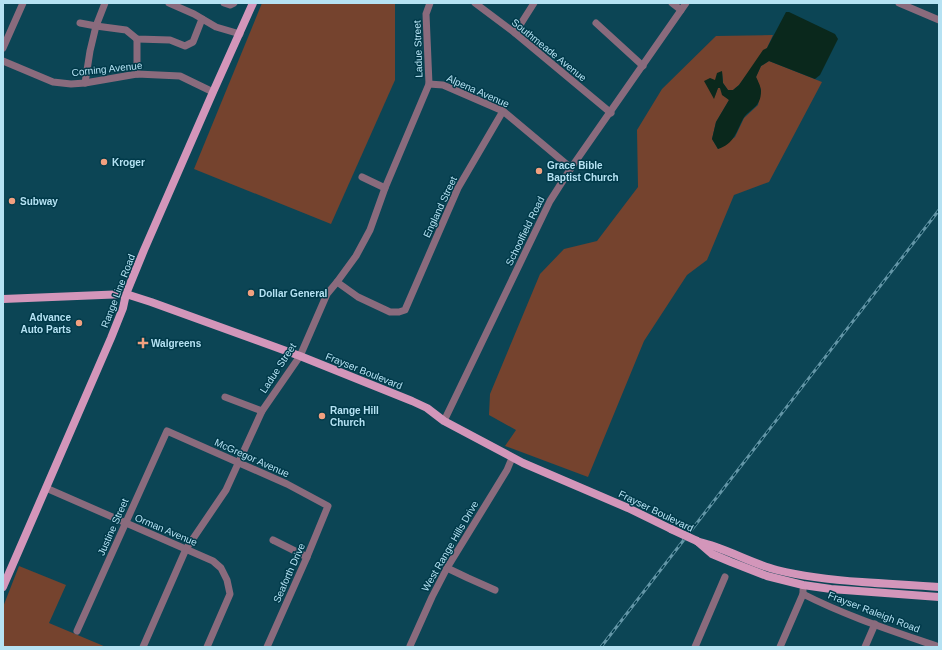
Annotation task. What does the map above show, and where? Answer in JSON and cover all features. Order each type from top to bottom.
[{"type":"main road","name":"Range Line Road","points":[[3,587],[111,338],[123,308],[126,294],[253,3]]},
{"type":"main road","name":"Frayser Boulevard","points":[[3,299],[126,294],[151,302],[300,356],[412,401],[426,408],[444,421],[512,458],[628,508],[697,541]]},
{"type":"main road","points":[[697,541],[712,545],[776,570],[805,576],[939,587]]},
{"type":"main road","points":[[697,541],[712,554],[731,562],[766,576],[803,585],[831,589],[939,597]]},
{"type":"street","points":[[3,48],[23,3]]},
{"type":"street","points":[[85,83],[96,26],[105,3]]},
{"type":"street","points":[[169,3],[194,14],[219,29],[222,28],[240,34]]},
{"type":"street","points":[[224,3],[230,5],[234,3]]},
{"type":"street","name":"Ladue Street","points":[[143,647],[186,549],[226,490],[262,411],[300,356],[327,294],[356,256],[370,230],[385,188],[429,84],[426,14],[430,3]]},
{"type":"street","name":"Southmeade Avenue","points":[[475,3],[514,33],[611,113]]},
{"type":"street","points":[[514,33],[534,3]]},
{"type":"street","points":[[672,3],[681,10]]},
{"type":"street","name":"Schoolfield Road","points":[[444,421],[550,201],[571,168],[611,113],[686,3]]},
{"type":"street","points":[[899,3],[939,20]]},
{"type":"street","points":[[80,23],[126,30],[137,39],[170,40],[185,46],[193,42],[202,19]]},
{"type":"street","points":[[596,23],[643,66]]},
{"type":"street","points":[[137,39],[137,74]]},
{"type":"street","name":"Corning Avenue","points":[[3,61],[53,82],[71,84],[85,83],[137,74],[180,76],[213,92]]},
{"type":"street","name":"Alpena Avenue","points":[[429,84],[443,85],[502,111],[571,168]]},
{"type":"street","name":"England Street","points":[[337,282],[358,297],[390,312],[405,310],[458,188],[502,111]]},
{"type":"street","points":[[362,177],[385,188]]},
{"type":"street","points":[[225,397],[262,411]]},
{"type":"street","name":"McGregor Avenue","points":[[167,431],[239,462],[328,506]]},
{"type":"street","name":"Justine Street","points":[[78,631],[167,431]]},
{"type":"street","name":"West Range Hills Drive","points":[[410,646],[447,568],[507,470],[512,458]]},
{"type":"street","name":"Orman Avenue","points":[[46,488],[213,561],[221,568],[227,580],[230,594],[207,647]]},
{"type":"street","name":"Seaforth Drive","points":[[267,647],[328,506]]},
{"type":"street","points":[[273,540],[307,557]]},
{"type":"street","points":[[447,568],[495,590]]},
{"type":"street","points":[[780,647],[803,594],[805,576]]},
{"type":"street","points":[[695,647],[725,577]]},
{"type":"street","name":"Frayser Raleigh Road","points":[[803,594],[825,605],[939,647]]},
{"type":"street","points":[[865,647],[875,624]]},
{"type":"shaded area","points":[[262,3],[395,3],[395,80],[331,224],[194,169]]},
{"type":"shaded area","points":[[786,12],[789,12],[835,34],[838,39],[820,75],[815,79],[769,61],[761,66],[756,77],[761,89],[761,97],[759,101],[743,119],[731,141],[718,149],[712,139],[716,122],[729,100],[722,95],[720,88],[718,88],[714,99],[704,81],[710,78],[715,80],[717,73],[722,71],[723,83],[728,90],[733,90],[739,85],[763,50],[767,48]]},
{"type":"shaded area","points":[[773,35],[767,48],[739,85],[733,90],[728,90],[723,83],[722,72],[714,98],[718,88],[720,88],[729,100],[716,122],[712,139],[718,149],[735,137],[744,118],[758,105],[761,90],[756,77],[761,66],[769,61],[822,82],[769,182],[734,195],[707,260],[687,275],[644,341],[588,477],[505,446],[516,430],[489,415],[490,394],[540,274],[564,249],[597,241],[638,187],[637,130],[662,89],[716,36]]},
{"type":"shaded area","points":[[19,566],[66,585],[49,623],[106,647],[3,647],[3,607]]},
{"type":"railway","points":[[601,647],[939,210]]},
{"type":"place","name":"Kroger","points":[[104,162]]},
{"type":"place","name":"Grace Bible Baptist Church","points":[[539,171]]},
{"type":"place","name":"Subway","points":[[12,201]]},
{"type":"place","name":"Dollar General","points":[[251,293]]},
{"type":"place","name":"Advance Auto Parts","points":[[79,323]]},
{"type":"place","name":"Walgreens","points":[[143,343]]},
{"type":"place","name":"Range Hill Church","points":[[322,416]]}]
